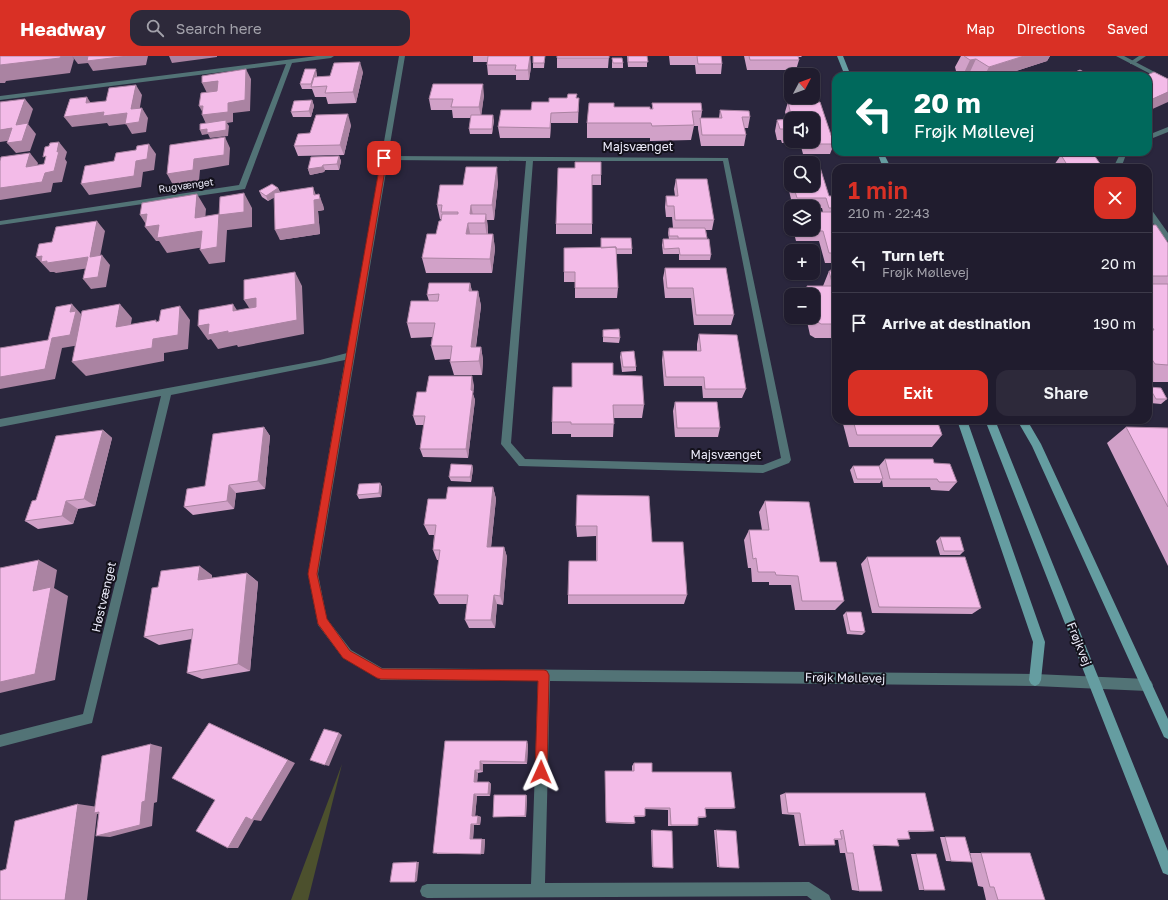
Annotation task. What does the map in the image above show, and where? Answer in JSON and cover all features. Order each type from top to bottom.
[{"type":"street","points":[[0,98],[331,56]]},
{"type":"street","name":"Frøjk Møllevej","points":[[402,56],[312,574],[322,621],[347,654],[381,674],[1035,680],[1147,685]]},
{"type":"street","points":[[840,56],[846,72]]},
{"type":"street","points":[[1119,56],[1150,72]]},
{"type":"street","points":[[1132,63],[1143,56]]},
{"type":"street","name":"Rugvænget","points":[[0,223],[242,187],[290,61]]},
{"type":"street","points":[[1152,73],[1168,81]]},
{"type":"street","points":[[1152,136],[1168,129]]},
{"type":"street","name":"Majsvænget","points":[[384,158],[726,159],[786,460],[763,469],[522,463],[506,444],[530,159]]},
{"type":"street","points":[[1152,216],[1168,238]]},
{"type":"street","points":[[0,423],[320,363],[349,356]]},
{"type":"street","name":"Høstvænget","points":[[0,741],[88,719],[167,392]]},
{"type":"street","points":[[963,424],[1039,642],[1035,680]]},
{"type":"street","name":"Frøjkvej","points":[[992,424],[1168,868]]},
{"type":"street","points":[[1024,424],[1036,444],[1168,733]]},
{"type":"street","points":[[538,891],[544,675]]},
{"type":"street","points":[[427,891],[808,889],[824,900]]},
{"type":"green space","points":[[342,764],[308,900],[291,900]]},
{"type":"building","points":[[0,56],[61,56],[60,58],[0,65]]},
{"type":"building","points":[[88,56],[128,56],[87,61]]},
{"type":"building","points":[[488,56],[530,56],[528,70],[515,70],[516,65],[487,65]]},
{"type":"building","points":[[533,56],[545,56],[544,63],[533,63]]},
{"type":"building","points":[[557,56],[609,56],[609,58],[557,58]]},
{"type":"building","points":[[628,56],[647,56],[648,62],[628,62]]},
{"type":"building","points":[[697,56],[721,56],[722,64],[698,64]]},
{"type":"building","points":[[749,56],[798,56],[799,60],[750,60]]},
{"type":"building","points":[[964,56],[1024,56],[989,67],[976,59],[970,60]]},
{"type":"building","points":[[612,58],[622,58],[623,63],[613,63]]},
{"type":"building","points":[[360,62],[353,92],[325,93],[327,86],[311,87],[314,77],[330,76],[334,63]]},
{"type":"building","points":[[246,69],[245,100],[228,103],[228,112],[202,115],[203,106],[199,106],[201,93],[217,91],[218,81],[202,83],[202,76]]},
{"type":"building","points":[[305,69],[316,69],[311,84],[300,84]]},
{"type":"building","points":[[1154,72],[1168,79],[1168,92],[1152,99],[1152,73]]},
{"type":"building","points":[[433,84],[483,84],[479,107],[451,107],[453,99],[429,99]]},
{"type":"building","points":[[136,85],[131,109],[142,108],[139,122],[125,124],[127,113],[103,116],[104,112],[64,117],[70,99],[87,97],[86,103],[106,101],[109,88]]},
{"type":"building","points":[[568,94],[577,94],[576,98],[579,98],[578,112],[551,113],[550,128],[498,127],[501,110],[531,110],[532,102],[549,102],[549,98],[567,98]]},
{"type":"building","points":[[25,99],[16,125],[28,123],[22,141],[7,143],[12,128],[0,130],[0,102]]},
{"type":"building","points":[[312,100],[309,111],[291,112],[294,101]]},
{"type":"building","points":[[820,102],[832,138],[832,144],[820,144],[820,112],[790,112],[788,104],[820,104]]},
{"type":"building","points":[[589,103],[614,103],[614,107],[650,107],[650,109],[653,109],[652,103],[701,103],[702,111],[692,111],[694,125],[652,126],[651,123],[587,123]]},
{"type":"building","points":[[720,110],[749,111],[750,117],[742,117],[746,135],[702,135],[700,118],[722,118]]},
{"type":"building","points":[[348,114],[340,145],[294,146],[298,134],[310,133],[316,115]]},
{"type":"building","points":[[471,115],[493,115],[492,129],[469,129]]},
{"type":"building","points":[[226,120],[226,130],[207,133],[207,129],[200,130],[200,124]]},
{"type":"building","points":[[777,120],[784,120],[784,129],[780,129]]},
{"type":"building","points":[[225,137],[224,155],[194,159],[193,170],[167,174],[170,145]]},
{"type":"building","points":[[59,142],[57,152],[59,151],[54,171],[45,173],[42,182],[0,188],[1,157],[30,153],[26,167],[44,164],[46,156],[43,157],[45,147],[49,146],[50,143]]},
{"type":"building","points":[[149,144],[147,159],[136,161],[134,176],[81,184],[85,166],[114,161],[116,153],[136,150],[137,146]]},
{"type":"building","points":[[339,156],[337,164],[323,165],[322,167],[308,169],[311,157]]},
{"type":"building","points":[[1062,156],[1095,156],[1100,164],[1067,164]]},
{"type":"building","points":[[575,162],[601,162],[601,175],[592,175],[592,224],[556,224],[558,168],[575,168]]},
{"type":"building","points":[[466,167],[497,167],[492,205],[471,205],[470,214],[486,214],[485,223],[468,223],[466,234],[493,234],[490,259],[422,258],[427,234],[436,234],[442,214],[458,214],[458,212],[441,212],[442,205],[437,205],[440,185],[463,185]]},
{"type":"building","points":[[820,167],[829,196],[832,196],[832,208],[829,208],[826,198],[797,198],[795,192],[820,192]]},
{"type":"building","points":[[676,179],[707,179],[714,220],[675,220],[674,206],[667,206],[666,196],[678,196]]},
{"type":"building","points":[[272,184],[278,188],[266,196],[259,191]]},
{"type":"building","points":[[313,187],[314,195],[319,194],[320,199],[314,200],[315,224],[275,230],[274,193]]},
{"type":"building","points":[[244,193],[244,212],[219,215],[220,197]]},
{"type":"building","points":[[197,194],[195,218],[219,214],[217,247],[200,250],[202,231],[157,238],[159,225],[145,227],[147,214],[140,215],[142,203]]},
{"type":"building","points":[[820,212],[832,212],[832,253],[829,253],[823,231],[820,231]]},
{"type":"building","points":[[97,221],[90,257],[102,255],[98,277],[83,279],[88,257],[47,263],[47,261],[41,262],[42,256],[36,257],[39,244],[52,242],[56,227]]},
{"type":"building","points":[[1152,225],[1156,225],[1168,243],[1168,276],[1152,276]]},
{"type":"building","points":[[669,228],[705,228],[707,238],[678,238],[678,236],[669,236]]},
{"type":"building","points":[[601,238],[631,238],[632,249],[616,249],[616,247],[601,248]]},
{"type":"building","points":[[663,239],[709,239],[711,255],[680,255],[679,248],[664,249]]},
{"type":"building","points":[[616,247],[618,288],[575,288],[575,272],[564,272],[564,248]]},
{"type":"building","points":[[665,268],[726,268],[734,315],[696,315],[693,288],[667,288]]},
{"type":"building","points":[[829,271],[832,271],[832,282]]},
{"type":"building","points":[[295,272],[297,320],[228,333],[228,331],[208,335],[209,324],[198,326],[199,310],[233,304],[233,311],[256,307],[256,298],[244,300],[244,280]]},
{"type":"building","points":[[429,283],[470,283],[469,291],[478,291],[471,347],[481,347],[479,361],[450,362],[452,346],[431,346],[435,323],[407,323],[411,301],[438,301],[439,294],[427,295]]},
{"type":"building","points":[[1152,284],[1168,284],[1168,365],[1155,364],[1152,359],[1152,330],[1154,330],[1152,327]]},
{"type":"building","points":[[807,286],[832,286],[832,324],[820,323],[820,288],[808,288]]},
{"type":"building","points":[[72,304],[70,312],[76,311],[70,335],[52,338],[45,369],[0,377],[0,348],[48,340],[56,307]]},
{"type":"building","points":[[120,304],[116,327],[156,320],[156,322],[159,321],[161,310],[180,306],[178,335],[153,339],[152,348],[72,362],[82,311]]},
{"type":"building","points":[[619,329],[620,338],[603,337],[603,330]]},
{"type":"building","points":[[699,334],[737,335],[746,389],[705,389],[704,377],[666,377],[663,351],[701,351]]},
{"type":"building","points":[[634,351],[636,367],[623,367],[621,352]]},
{"type":"building","points":[[572,363],[613,363],[613,375],[642,376],[644,405],[613,405],[614,424],[571,424],[571,422],[552,422],[553,387],[572,387]]},
{"type":"building","points":[[429,376],[472,376],[471,390],[473,391],[466,449],[420,449],[425,416],[413,416],[417,392],[426,392]]},
{"type":"building","points":[[1152,387],[1161,388],[1167,399],[1156,399],[1152,392]]},
{"type":"building","points":[[675,402],[717,402],[720,428],[677,428]]},
{"type":"building","points":[[854,424],[938,424],[942,435],[857,435]]},
{"type":"building","points":[[264,427],[258,481],[229,485],[227,501],[184,507],[187,489],[205,486],[213,434]]},
{"type":"building","points":[[1126,427],[1168,428],[1168,507]]},
{"type":"building","points":[[103,430],[84,499],[66,501],[62,516],[25,521],[32,501],[36,500],[56,436]]},
{"type":"building","points":[[885,459],[933,459],[934,463],[950,464],[957,482],[939,482],[937,479],[890,479]]},
{"type":"building","points":[[451,464],[472,465],[470,477],[449,477]]},
{"type":"building","points":[[853,466],[879,466],[883,479],[857,479]]},
{"type":"building","points":[[380,483],[379,493],[357,495],[359,484]]},
{"type":"building","points":[[448,487],[493,487],[487,547],[504,547],[500,596],[494,595],[491,620],[465,620],[468,595],[434,595],[440,550],[433,550],[436,525],[424,525],[428,499],[446,499]]},
{"type":"building","points":[[577,495],[649,496],[652,542],[683,542],[687,595],[568,595],[569,561],[597,561],[597,526],[576,526]]},
{"type":"building","points":[[765,501],[809,502],[820,562],[836,562],[844,601],[802,601],[798,576],[776,575],[775,572],[758,572],[756,558],[753,559],[749,530],[769,530]]},
{"type":"building","points":[[940,537],[960,537],[964,551],[944,551]]},
{"type":"building","points":[[867,557],[965,557],[981,608],[879,607]]},
{"type":"building","points":[[39,560],[33,591],[51,587],[35,674],[0,682],[0,568]]},
{"type":"building","points":[[200,566],[198,580],[247,573],[238,664],[187,673],[193,629],[144,637],[152,588],[158,587],[161,571]]},
{"type":"building","points":[[846,612],[861,612],[865,632],[850,631]]},
{"type":"building","points":[[209,723],[288,760],[252,820],[246,817],[228,848],[196,831],[215,800],[172,778]]},
{"type":"building","points":[[324,729],[339,733],[325,765],[310,760]]},
{"type":"building","points":[[445,741],[527,741],[525,762],[480,761],[480,770],[475,770],[474,782],[489,782],[488,794],[474,794],[472,816],[478,816],[477,824],[471,824],[470,839],[482,839],[481,854],[433,853]]},
{"type":"building","points":[[151,744],[145,801],[142,802],[140,825],[96,836],[99,812],[94,813],[102,756]]},
{"type":"building","points":[[634,763],[652,763],[652,772],[731,772],[735,808],[705,808],[706,817],[698,817],[698,825],[671,825],[670,808],[645,808],[645,816],[634,816],[635,823],[606,822],[605,771],[634,771]]},
{"type":"building","points":[[785,793],[925,793],[934,831],[908,831],[910,839],[897,839],[899,846],[873,845],[882,891],[859,891],[853,853],[847,853],[843,830],[840,831],[842,839],[834,839],[835,845],[805,845],[800,813],[788,813]]},
{"type":"building","points":[[494,795],[526,795],[525,816],[493,817]]},
{"type":"building","points":[[78,804],[65,900],[0,900],[0,871],[6,869],[15,821]]},
{"type":"building","points":[[652,830],[672,831],[673,868],[653,867]]},
{"type":"building","points":[[716,830],[736,831],[739,868],[719,867]]},
{"type":"building","points":[[945,837],[965,837],[972,862],[951,861]]},
{"type":"building","points":[[981,853],[1030,853],[1045,900],[998,900],[994,887],[990,887]]},
{"type":"building","points":[[916,854],[936,854],[945,890],[924,890]]},
{"type":"building","points":[[417,862],[415,882],[390,882],[393,863]]},
{"type":"route","points":[[384,158],[312,574],[322,621],[347,654],[381,674],[544,675],[541,772]]}]
